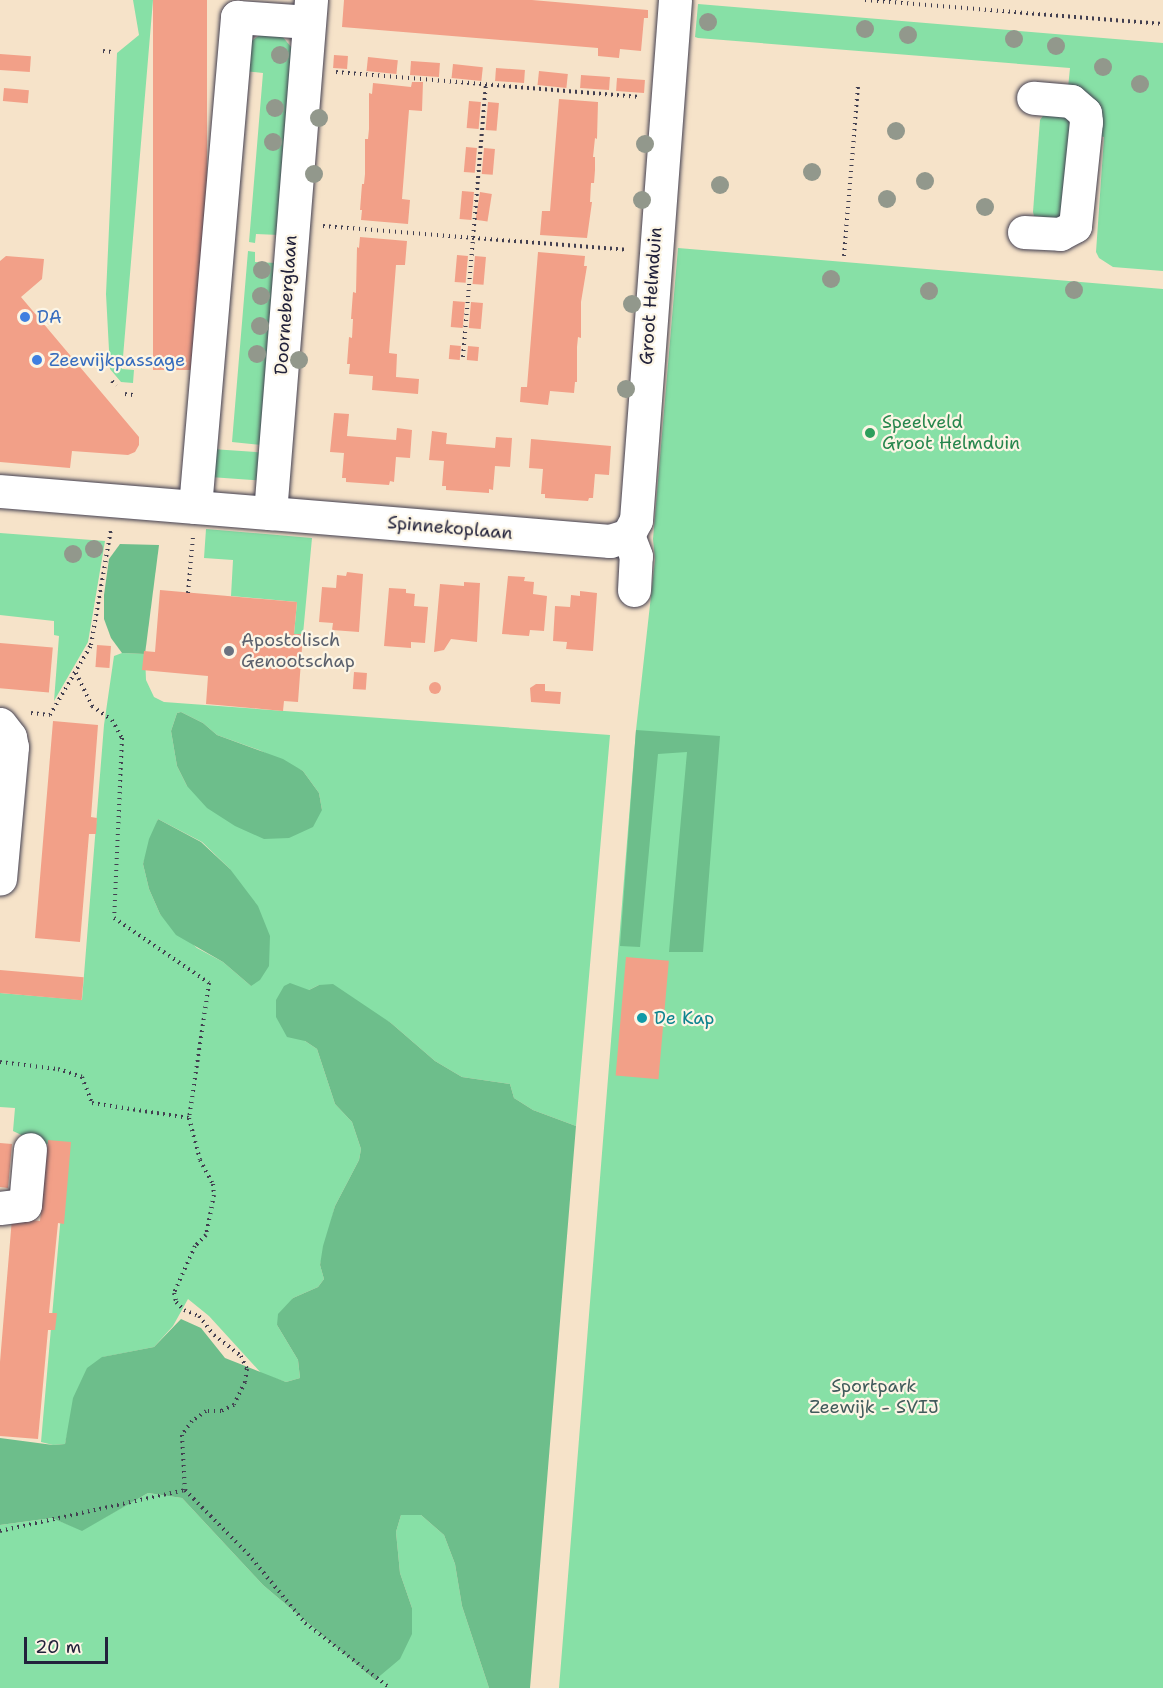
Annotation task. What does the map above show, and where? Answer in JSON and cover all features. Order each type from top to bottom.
[{"type":"street","name":"Groot Helmduin","points":[[628,535],[636,520],[654,252],[675,0]]},
{"type":"street","name":"Doorneberglaan","points":[[195,507],[237,17],[310,11],[270,513]]},
{"type":"street","points":[[1023,232],[1060,234],[1075,226],[1086,122],[1085,113],[1071,101],[1033,98]]},
{"type":"street","points":[[0,491],[270,513]]},
{"type":"street","name":"Spinnekoplaan","points":[[270,513],[610,541],[628,535]]},
{"type":"street","points":[[628,535],[636,556],[634,590]]},
{"type":"street","points":[[0,724],[10,737],[12,759],[0,878]]},
{"type":"street","points":[[0,1208],[25,1205],[30,1149]]},
{"type":"path","points":[[865,0],[1163,24]]},
{"type":"path","points":[[103,51],[112,52]]},
{"type":"path","points":[[306,69],[667,99]]},
{"type":"path","points":[[464,357],[486,84]]},
{"type":"path","points":[[844,256],[858,84]]},
{"type":"path","points":[[293,224],[654,252]]},
{"type":"path","points":[[112,381],[117,386]]},
{"type":"path","points":[[125,394],[133,395]]},
{"type":"path","points":[[50,715],[92,645],[116,501]]},
{"type":"path","points":[[188,593],[195,507]]},
{"type":"path","points":[[76,673],[92,706],[112,720],[122,738],[114,918],[209,983],[189,1118],[200,1160],[213,1184],[214,1195],[206,1235],[195,1246],[174,1293],[176,1302],[184,1310],[199,1316],[214,1335],[241,1356],[247,1369],[245,1382],[234,1405],[221,1411],[206,1411],[192,1421],[182,1435],[185,1490],[248,1554],[305,1623],[390,1688]]},
{"type":"path","points":[[0,1062],[58,1069],[82,1077],[92,1103],[189,1118]]},
{"type":"path","points":[[0,1531],[185,1490]]},
{"type":"green space","points":[[133,0],[153,0],[122,369],[134,370],[133,383],[121,382],[110,369],[106,294],[117,53],[139,35]]},
{"type":"green space","points":[[698,4],[1163,43],[1163,271],[1113,267],[1099,258],[1096,252],[1104,137],[1096,135],[1068,88],[1070,68],[698,38],[695,37]]},
{"type":"green space","points":[[260,35],[281,35],[292,48],[279,235],[256,234],[255,243],[249,242],[263,73],[243,71],[251,41]]},
{"type":"green space","points":[[1045,113],[1070,114],[1066,219],[1034,216],[1033,212],[1040,120]]},
{"type":"green space","name":"Sportpark Zeewijk - SVIJ","points":[[678,248],[1163,289],[1163,1688],[559,1688],[636,730],[655,560],[653,539]]},
{"type":"green space","points":[[248,251],[255,252],[255,262],[276,263],[262,445],[232,442]]},
{"type":"green space","points":[[212,449],[261,452],[259,480],[210,477]]},
{"type":"green space","points":[[206,529],[312,538],[303,634],[294,634],[297,602],[231,596],[233,560],[204,558]]},
{"type":"green space","points":[[0,533],[105,541],[88,642],[54,701],[59,636],[54,635],[54,621],[0,615]]},
{"type":"green space","points":[[120,544],[159,545],[145,654],[122,653],[111,638],[104,619],[104,595],[109,559]]},
{"type":"green space","points":[[122,653],[145,654],[146,680],[154,697],[164,702],[610,735],[576,1126],[533,1110],[514,1098],[510,1084],[462,1077],[435,1061],[391,1023],[319,985],[309,990],[305,1041],[317,1049],[335,1104],[352,1122],[361,1149],[359,1160],[335,1206],[320,1265],[324,1279],[318,1287],[293,1298],[277,1325],[298,1360],[300,1378],[286,1382],[262,1374],[209,1316],[188,1299],[173,1326],[154,1347],[103,1357],[68,1431],[65,1444],[53,1445],[41,1442],[67,1146],[38,1143],[13,1131],[15,1108],[0,1107],[0,993],[82,1000],[104,725],[114,656]],"holes":[[[181,712],[203,723],[217,735],[259,750],[303,771],[319,793],[322,810],[187,786],[177,766],[171,731],[177,713]],[[158,819],[202,842],[230,869],[251,986],[223,962],[197,948],[160,914],[149,889],[143,864]]]},
{"type":"green space","points":[[181,712],[203,723],[217,735],[283,759],[303,771],[319,793],[322,810],[313,827],[289,838],[264,839],[235,826],[207,808],[187,786],[177,766],[171,731],[177,713]]},
{"type":"green space","points":[[636,730],[720,736],[703,952],[669,952],[687,752],[658,754],[640,947],[620,946]]},
{"type":"green space","points":[[158,819],[201,842],[230,869],[258,906],[270,936],[269,966],[260,980],[251,986],[223,962],[176,935],[160,914],[149,889],[143,864],[149,839]]},
{"type":"green space","points":[[290,983],[309,990],[319,985],[333,984],[391,1023],[435,1061],[462,1077],[510,1084],[514,1098],[533,1110],[576,1126],[530,1688],[489,1688],[462,1606],[455,1564],[444,1535],[421,1515],[401,1515],[396,1532],[400,1573],[412,1608],[412,1634],[400,1659],[375,1680],[263,1585],[182,1498],[148,1493],[82,1531],[52,1518],[0,1525],[0,1438],[53,1445],[65,1444],[73,1398],[87,1368],[102,1357],[154,1347],[181,1319],[201,1328],[225,1358],[286,1382],[300,1378],[298,1360],[277,1325],[278,1314],[293,1298],[318,1287],[324,1279],[320,1265],[323,1246],[335,1206],[359,1160],[361,1149],[352,1122],[335,1104],[317,1049],[305,1041],[287,1037],[276,1017],[276,1000],[284,986]]},
{"type":"green space","points":[[148,1493],[182,1498],[263,1585],[375,1680],[412,1608],[400,1573],[396,1532],[401,1515],[421,1515],[444,1535],[455,1564],[462,1606],[489,1688],[0,1688],[0,1525],[52,1518],[82,1530]]},
{"type":"building","points":[[153,0],[207,0],[207,370],[153,370]]},
{"type":"building","points":[[344,0],[532,0],[648,10],[648,18],[644,18],[641,51],[620,49],[619,58],[598,56],[598,48],[342,27]]},
{"type":"building","points":[[0,54],[31,56],[30,72],[0,70]]},
{"type":"building","points":[[334,55],[348,56],[347,69],[333,68]]},
{"type":"building","points":[[368,57],[398,60],[396,74],[367,71]]},
{"type":"building","points":[[411,61],[440,63],[439,77],[410,75]]},
{"type":"building","points":[[453,64],[483,67],[481,81],[452,78]]},
{"type":"building","points":[[496,68],[525,70],[524,83],[495,81]]},
{"type":"building","points":[[539,71],[568,74],[566,88],[538,85]]},
{"type":"building","points":[[581,75],[610,77],[609,90],[580,88]]},
{"type":"building","points":[[617,78],[645,80],[644,93],[616,91]]},
{"type":"building","points":[[412,82],[423,82],[422,111],[409,110],[402,199],[410,200],[408,224],[361,220],[365,139],[368,139],[369,129],[369,93],[372,94],[373,83],[411,87]]},
{"type":"building","points":[[4,88],[29,90],[28,103],[3,101]]},
{"type":"building","points":[[559,99],[598,102],[597,139],[595,138],[593,157],[595,157],[594,183],[591,183],[590,202],[592,202],[587,238],[540,235],[542,211],[550,211]]},
{"type":"building","points":[[469,101],[481,102],[479,129],[467,128]]},
{"type":"building","points":[[488,102],[499,103],[497,131],[486,130]]},
{"type":"building","points":[[466,147],[477,148],[475,173],[464,172]]},
{"type":"building","points":[[484,148],[495,149],[493,175],[482,174]]},
{"type":"building","points":[[462,191],[474,192],[472,220],[460,219]]},
{"type":"building","points":[[480,192],[492,194],[487,222],[476,220]]},
{"type":"building","points":[[360,237],[407,241],[405,265],[396,265],[389,353],[397,354],[396,377],[419,379],[418,394],[372,390],[373,376],[349,374],[350,364],[347,364],[349,337],[352,338],[353,292],[356,293],[357,247],[359,248]]},
{"type":"building","points":[[538,252],[585,256],[584,266],[587,266],[581,302],[581,338],[578,337],[577,382],[575,382],[574,393],[550,391],[548,405],[520,402],[521,387],[527,387]]},
{"type":"building","points":[[457,255],[468,256],[466,283],[455,282]]},
{"type":"building","name":"Zeewijkpassage","points":[[6,256],[44,259],[42,279],[21,297],[139,437],[139,445],[135,452],[128,455],[72,451],[70,468],[0,462],[0,261]]},
{"type":"building","points":[[475,256],[486,257],[484,285],[473,284]]},
{"type":"building","points":[[453,301],[465,302],[463,328],[451,327]]},
{"type":"building","points":[[471,302],[483,303],[481,329],[469,328]]},
{"type":"building","points":[[450,345],[461,346],[460,360],[449,359]]},
{"type":"building","points":[[468,346],[479,347],[478,361],[467,360]]},
{"type":"building","points":[[334,413],[349,414],[347,436],[396,440],[397,428],[412,430],[410,458],[396,457],[394,482],[390,481],[389,485],[346,482],[346,478],[342,478],[344,453],[330,452]]},
{"type":"building","points":[[432,431],[447,433],[446,444],[495,448],[496,437],[512,438],[510,467],[495,466],[493,490],[489,489],[489,493],[446,490],[446,486],[442,486],[444,461],[429,460]]},
{"type":"building","points":[[531,439],[611,446],[609,475],[595,474],[593,498],[589,498],[588,501],[545,498],[545,494],[541,494],[543,469],[529,468]]},
{"type":"building","points":[[347,572],[363,574],[359,632],[332,630],[333,623],[319,622],[322,587],[336,588],[337,575],[346,576]]},
{"type":"building","points":[[508,576],[525,577],[524,581],[534,582],[533,594],[547,596],[544,631],[530,630],[529,636],[502,634]]},
{"type":"building","points":[[464,582],[480,583],[477,642],[451,639],[444,650],[434,652],[440,584],[464,586]]},
{"type":"building","points":[[389,588],[406,589],[406,593],[415,594],[414,606],[428,607],[425,643],[411,642],[411,648],[384,646]]},
{"type":"building","name":"Apostolisch Genootschap","points":[[160,590],[297,602],[294,634],[303,634],[298,702],[284,701],[283,711],[206,704],[208,676],[142,670],[144,651],[155,652]]},
{"type":"building","points":[[580,591],[597,593],[593,651],[566,649],[567,642],[553,641],[555,606],[570,607],[571,595],[580,596]]},
{"type":"building","points":[[0,643],[53,648],[49,692],[0,688]]},
{"type":"building","points":[[97,645],[111,646],[109,668],[95,667]]},
{"type":"building","points":[[354,672],[367,673],[366,690],[353,689]]},
{"type":"building","points":[[437,682],[440,683],[440,693],[433,694],[430,693],[429,686],[430,683]]},
{"type":"building","points":[[536,684],[545,684],[545,691],[561,692],[560,704],[531,702],[530,688]]},
{"type":"building","points":[[53,721],[98,725],[91,817],[97,818],[96,834],[89,834],[80,942],[35,938]]},
{"type":"building","name":"De Kap","points":[[626,957],[669,961],[658,1079],[616,1076]]},
{"type":"building","points":[[0,970],[84,977],[82,1000],[0,993]]},
{"type":"building","points":[[48,1140],[71,1142],[64,1224],[58,1223],[49,1313],[57,1313],[55,1330],[48,1330],[38,1439],[0,1436],[0,1362],[12,1218],[40,1221]]},
{"type":"building","points":[[0,1143],[12,1144],[8,1188],[0,1187]]},
{"type":"place","name":"DA","points":[[25,317]]},
{"type":"place","name":"Zeewijkpassage","points":[[37,360]]},
{"type":"place","name":"Speelveld Groot Helmduin","points":[[870,433]]},
{"type":"place","name":"Apostolisch Genootschap","points":[[229,651]]},
{"type":"place","name":"De Kap","points":[[642,1018]]}]
